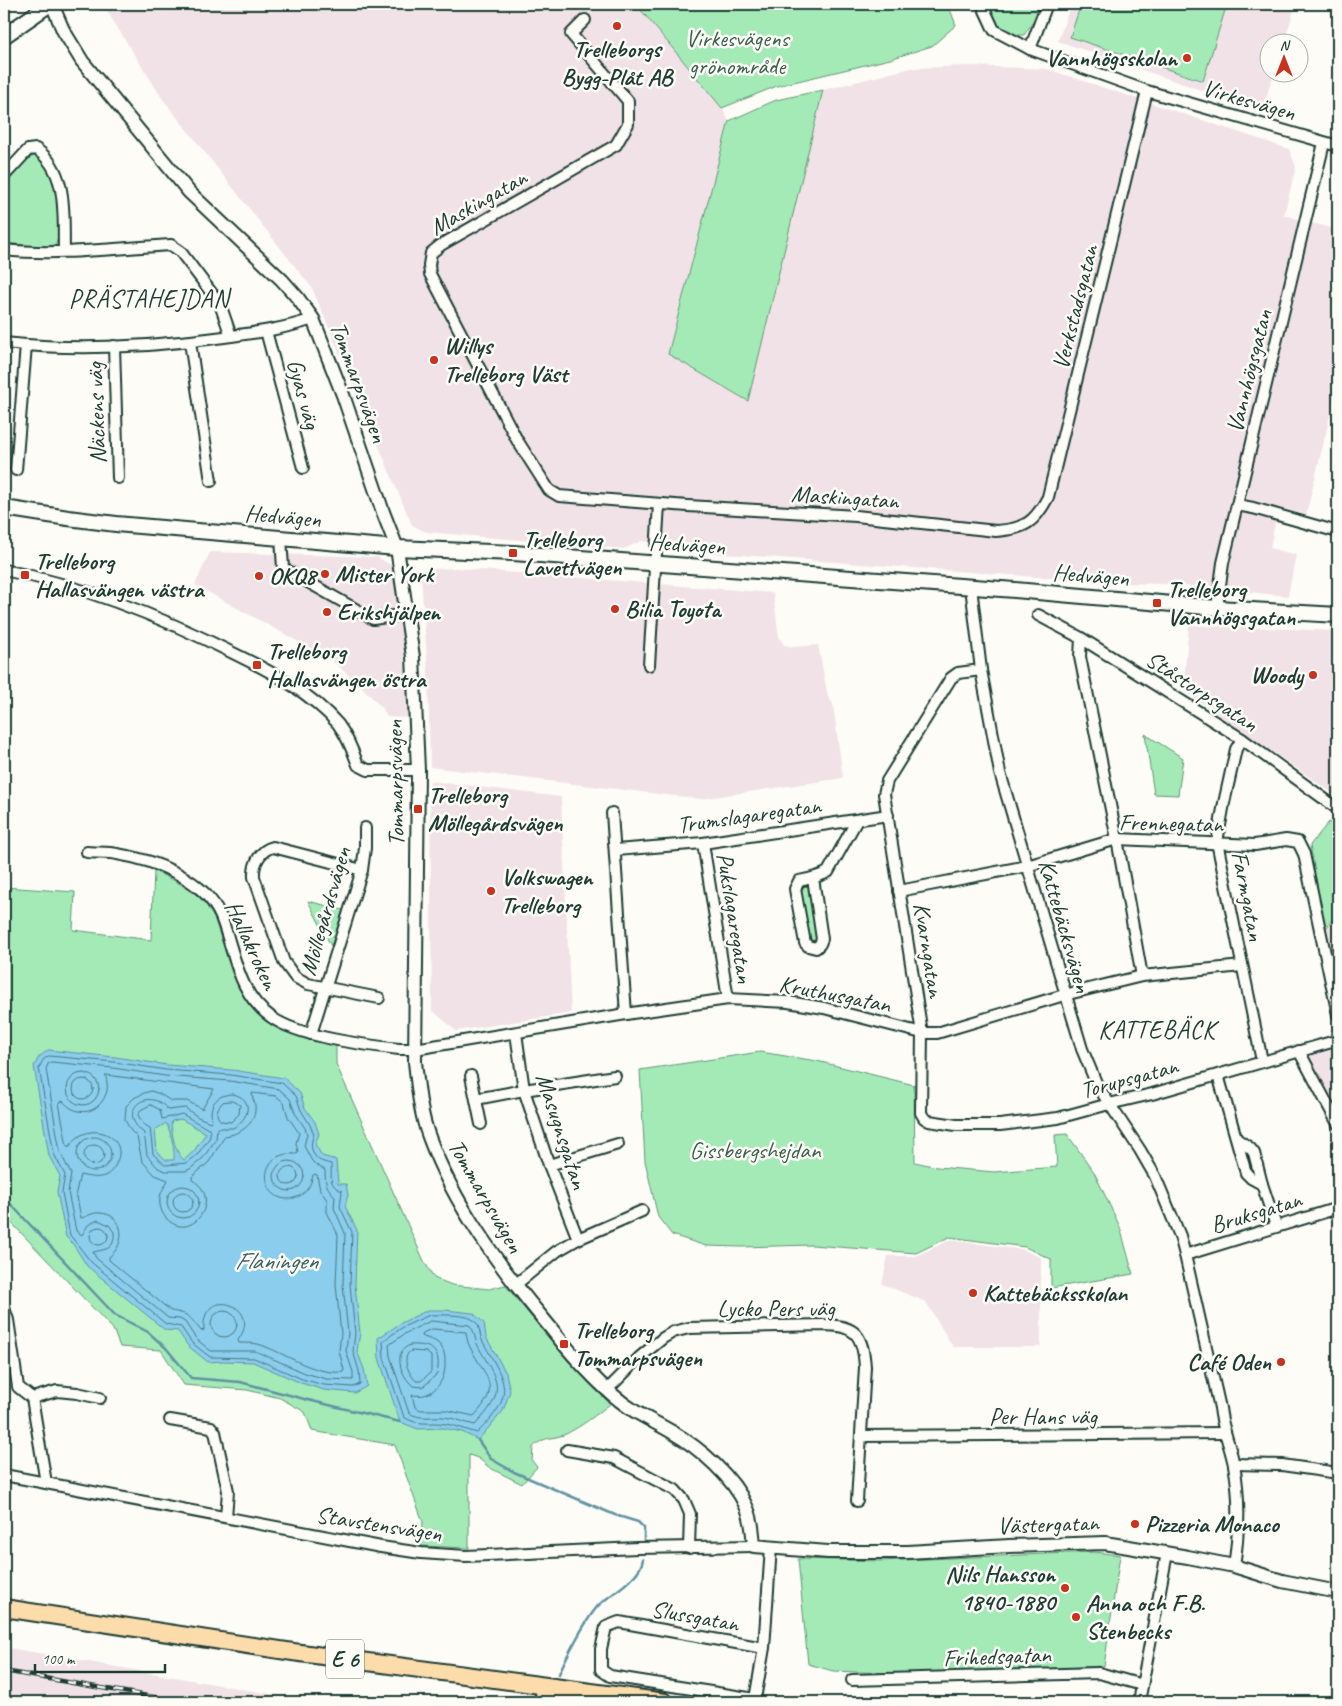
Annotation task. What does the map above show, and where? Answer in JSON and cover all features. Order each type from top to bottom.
[{"type":"main road","points":[[4,36],[51,4]]},
{"type":"main road","name":"Hedvägen","points":[[4,508],[106,523],[397,548],[512,553],[971,587],[1217,608],[1338,614]]},
{"type":"main road","name":"E 6","points":[[4,1608],[168,1634],[607,1698]]},
{"type":"main road","name":"E 6","points":[[397,1667],[575,1702]]},
{"type":"main road","points":[[607,1698],[665,1702]]},
{"type":"street","name":"Tommarpsvägen","points":[[51,4],[63,30],[82,61],[177,178],[214,217],[282,280],[298,297],[313,319],[340,386],[397,548],[413,657],[418,770],[415,1049],[419,1090],[428,1135],[444,1172],[470,1219],[515,1285],[578,1361],[620,1401],[635,1412],[674,1432],[709,1459],[732,1482],[746,1506],[754,1531],[754,1546]]},
{"type":"street","name":"Virkesvägen","points":[[982,4],[994,30],[1030,49],[1147,91],[1338,146]]},
{"type":"street","points":[[1030,49],[1047,4]]},
{"type":"street","name":"Maskingatan","points":[[586,20],[571,34],[628,101],[628,124],[616,145],[441,245],[431,252],[429,265],[430,274],[517,440],[549,490],[559,496],[856,516],[996,531],[1014,529],[1027,524]]},
{"type":"street","name":"Verkstadsgatan","points":[[1027,524],[1040,512],[1048,497],[1147,91]]},
{"type":"street","name":"Vannhögsgatan","points":[[1217,608],[1222,563],[1324,143]]},
{"type":"street","points":[[4,176],[28,150],[36,149],[53,166],[61,183],[64,251]]},
{"type":"street","points":[[4,250],[25,252],[64,251],[171,245],[180,251],[220,304],[230,336]]},
{"type":"street","points":[[4,342],[26,345],[114,346],[190,342],[266,331],[313,319]]},
{"type":"street","name":"Gyas väg","points":[[266,331],[303,468]]},
{"type":"street","points":[[190,342],[211,481]]},
{"type":"street","points":[[16,470],[26,345]]},
{"type":"street","name":"Näckens väg","points":[[114,346],[118,478]]},
{"type":"street","points":[[649,665],[659,504]]},
{"type":"street","points":[[1237,505],[1338,532]]},
{"type":"street","points":[[281,538],[282,568],[373,619],[407,614]]},
{"type":"street","points":[[4,570],[50,581],[143,611],[204,638],[260,666],[319,705],[338,725],[352,746],[358,765],[368,770],[418,770]]},
{"type":"street","name":"Kattebäcksvägen","points":[[971,587],[981,670],[1000,773],[1064,995],[1082,1049],[1097,1085],[1155,1176],[1180,1236],[1224,1433],[1234,1464],[1238,1497],[1234,1566]]},
{"type":"street","name":"Ståstorpsgatan","points":[[1038,615],[1081,638],[1242,739],[1338,809]]},
{"type":"street","points":[[1081,638],[1080,657],[1117,839],[1142,976]]},
{"type":"street","name":"Kvarngatan","points":[[924,1118],[921,1113],[922,1033],[884,794],[887,781],[951,678],[958,673],[981,670]]},
{"type":"street","name":"Farmgatan","points":[[1242,739],[1236,749],[1217,842],[1262,1061]]},
{"type":"street","points":[[612,813],[626,1014]]},
{"type":"street","name":"Trumslagaregatan","points":[[616,850],[703,843],[888,815]]},
{"type":"street","points":[[813,878],[822,939],[816,948],[805,943],[795,888],[799,881],[821,876],[828,872],[857,820]]},
{"type":"street","name":"Möllegårdsvägen","points":[[311,1034],[362,870],[365,828]]},
{"type":"street","name":"Frennegatan","points":[[899,891],[1027,866],[1117,839],[1255,845],[1286,840],[1298,842],[1304,854],[1338,1015]]},
{"type":"street","name":"Pukslagaregatan","points":[[703,843],[728,999]]},
{"type":"street","points":[[362,870],[274,847],[266,848],[253,869],[254,877],[284,962],[295,977],[308,984],[379,998]]},
{"type":"street","name":"Hallakroken","points":[[87,852],[116,853],[156,864],[178,874],[209,898],[220,916],[236,967],[247,991],[260,1008],[272,1018],[311,1034],[384,1047],[415,1049]]},
{"type":"street","name":"Kruthusgatan","points":[[415,1049],[728,999],[788,1002],[824,1008],[922,1033],[937,1033],[1064,995],[1142,976],[1242,966]]},
{"type":"street","name":"Masugnsgatan","points":[[516,1033],[524,1090],[549,1165],[578,1239]]},
{"type":"street","name":"Torupsgatan","points":[[924,1118],[929,1121],[956,1125],[1000,1126],[1058,1118],[1152,1094],[1335,1041],[1338,1036]]},
{"type":"street","points":[[1299,1051],[1338,1124]]},
{"type":"street","points":[[1218,1075],[1246,1173],[1262,1184],[1276,1226]]},
{"type":"street","points":[[471,1076],[482,1124]]},
{"type":"street","points":[[476,1100],[524,1090],[615,1076]]},
{"type":"street","points":[[549,1165],[618,1144]]},
{"type":"street","name":"Bruksgatan","points":[[1185,1255],[1338,1208]]},
{"type":"street","points":[[515,1285],[557,1251],[578,1239],[642,1212]]},
{"type":"street","points":[[4,1308],[8,1320],[18,1387],[32,1398],[46,1483]]},
{"type":"street","name":"Lycko Pers väg","points":[[608,1389],[640,1357],[673,1332],[689,1328],[823,1325],[845,1327],[857,1334],[864,1349],[862,1436],[857,1501]]},
{"type":"street","points":[[32,1398],[57,1391],[100,1398]]},
{"type":"street","points":[[170,1420],[211,1427],[214,1432],[228,1491],[226,1517]]},
{"type":"street","name":"Per Hans väg","points":[[862,1436],[1224,1433]]},
{"type":"street","points":[[567,1450],[614,1458],[675,1490],[684,1500],[690,1514],[689,1548]]},
{"type":"street","points":[[1234,1464],[1282,1464],[1338,1473]]},
{"type":"street","name":"Stavstensvägen","points":[[4,1475],[421,1553],[466,1556],[637,1548],[754,1546]]},
{"type":"street","name":"Västergatan","points":[[754,1546],[828,1552],[908,1552],[1105,1543],[1234,1566],[1282,1581],[1338,1592]]},
{"type":"street","points":[[764,1648],[771,1547]]},
{"type":"street","points":[[1139,1702],[1167,1553]]},
{"type":"street","name":"Slussgatan","points":[[619,1622],[764,1648],[755,1699],[610,1676],[601,1670],[601,1649],[606,1626],[619,1622]]},
{"type":"street","name":"Frihedsgatan","points":[[852,1680],[1099,1673],[1142,1685]]},
{"type":"shaded area","points":[[110,4],[636,4],[722,108],[729,121],[668,353],[747,401],[823,90],[911,68],[970,66],[1047,69],[1289,149],[1296,167],[1284,215],[1338,230],[1338,383],[1306,515],[1278,507],[1270,548],[1296,555],[1288,596],[1168,584],[1120,583],[685,551],[678,546],[641,541],[624,549],[426,532],[412,525],[312,288],[162,98],[105,8]]},
{"type":"shaded area","name":"Vannhögsskolan","points":[[1071,4],[1296,4],[1287,32],[1260,32],[1260,82],[1271,82],[1262,111],[1058,41]]},
{"type":"shaded area","points":[[210,552],[377,557],[391,565],[398,600],[409,718],[387,717],[383,709],[360,685],[330,659],[195,585]]},
{"type":"shaded area","points":[[454,568],[773,593],[779,637],[784,645],[793,647],[818,645],[828,697],[833,704],[843,778],[701,799],[430,767],[428,672],[421,577],[432,569]]},
{"type":"shaded area","points":[[1189,625],[1338,631],[1338,797],[1183,690]]},
{"type":"shaded area","points":[[430,781],[561,797],[571,1013],[456,1031],[432,1010]]},
{"type":"shaded area","points":[[1338,911],[1338,985],[1325,930]]},
{"type":"shaded area","points":[[1338,1046],[1338,1109],[1308,1054]]},
{"type":"shaded area","name":"Kattebäcksskolan","points":[[950,1240],[1024,1250],[1041,1258],[1041,1347],[953,1347],[926,1302],[882,1284],[888,1256],[916,1256]]},
{"type":"shaded area","points":[[4,1647],[316,1702],[4,1702]]},
{"type":"green space","name":"Virkesvägens grönområde","points":[[636,4],[948,4],[956,25],[932,46],[890,59],[777,86],[722,108]]},
{"type":"green space","points":[[988,4],[1040,4],[1031,25],[1024,35],[1016,35],[997,25]]},
{"type":"green space","points":[[1081,4],[1227,4],[1203,81],[1070,37]]},
{"type":"green space","points":[[823,90],[748,401],[668,354],[729,121],[776,100]]},
{"type":"green space","points":[[36,155],[47,167],[56,189],[59,225],[56,244],[48,247],[4,243],[4,184],[28,159]]},
{"type":"green space","points":[[1145,734],[1183,758],[1178,795],[1154,794]]},
{"type":"green space","points":[[1329,822],[1338,828],[1338,911],[1325,930],[1310,845]]},
{"type":"green space","points":[[154,871],[177,882],[203,899],[215,920],[232,973],[248,1004],[284,1031],[336,1044],[336,1064],[424,1261],[434,1278],[452,1285],[489,1289],[505,1285],[567,1360],[610,1404],[572,1431],[561,1436],[549,1438],[533,1447],[532,1461],[537,1467],[522,1484],[490,1468],[478,1458],[469,1455],[469,1548],[421,1546],[423,1522],[395,1445],[312,1431],[305,1412],[280,1398],[247,1390],[184,1385],[161,1350],[120,1347],[113,1329],[4,1215],[4,887],[75,892],[73,930],[151,940]]},
{"type":"green space","points":[[807,883],[810,886],[819,939],[812,942],[809,940],[800,888],[802,884]]},
{"type":"green space","points":[[308,901],[343,910],[331,946]]},
{"type":"green space","name":"Gissbergshejdan","points":[[760,1052],[817,1061],[914,1085],[915,1162],[937,1167],[994,1172],[1057,1167],[1055,1135],[1067,1134],[1094,1172],[1120,1227],[1133,1274],[1051,1288],[1051,1259],[1025,1247],[949,1237],[916,1253],[812,1245],[706,1246],[672,1235],[658,1217],[645,1161],[640,1070]]},
{"type":"green space","points":[[1094,1552],[1120,1555],[1104,1666],[981,1672],[887,1673],[833,1671],[808,1664],[798,1559],[880,1561]]},
{"type":"water","name":"Flaningen","points":[[48,1050],[167,1065],[232,1070],[284,1078],[300,1093],[305,1108],[315,1122],[319,1134],[315,1144],[322,1156],[336,1160],[338,1184],[346,1184],[348,1195],[345,1206],[357,1230],[355,1285],[360,1333],[357,1351],[364,1369],[367,1386],[355,1393],[324,1390],[301,1383],[253,1362],[208,1362],[188,1346],[178,1331],[165,1330],[87,1266],[73,1244],[66,1237],[57,1192],[60,1176],[49,1156],[34,1066],[39,1057]],"holes":[[[181,1119],[206,1133],[194,1151],[184,1160],[176,1148],[171,1124],[172,1121]],[[166,1123],[170,1131],[174,1160],[166,1160],[157,1151],[155,1130]]]},
{"type":"water","points":[[428,1310],[473,1313],[484,1323],[486,1337],[506,1373],[510,1391],[503,1411],[478,1440],[462,1432],[443,1428],[418,1429],[400,1422],[379,1358],[378,1338],[401,1323]]},
{"type":"waterway","points":[[4,1197],[115,1315],[148,1332],[166,1348],[191,1378],[240,1382],[400,1422]]},
{"type":"waterway","points":[[478,1440],[491,1459],[514,1472],[615,1515],[638,1522],[644,1528],[644,1542]]},
{"type":"waterway","points":[[559,1674],[590,1616],[601,1603],[632,1578],[641,1566],[643,1559]]},
{"type":"railway","points":[[4,1671],[182,1702]]},
{"type":"place","name":"Trelleborgs Bygg-Plåt AB","points":[[617,26]]},
{"type":"place","name":"Vannhögsskolan","points":[[1187,58]]},
{"type":"place","name":"Willys Trelleborg Väst","points":[[434,360]]},
{"type":"place","name":"Trelleborg Lavettvägen","points":[[513,553]]},
{"type":"place","name":"Mister York","points":[[325,574]]},
{"type":"place","name":"Trelleborg Hallasvängen västra","points":[[25,575]]},
{"type":"place","name":"OKQ8","points":[[259,576]]},
{"type":"place","name":"Trelleborg Vannhögsgatan","points":[[1157,603]]},
{"type":"place","name":"Bilia Toyota","points":[[615,609]]},
{"type":"place","name":"Erikshjälpen","points":[[327,612]]},
{"type":"place","name":"Trelleborg Hallasvängen östra","points":[[257,665]]},
{"type":"place","name":"Woody","points":[[1313,675]]},
{"type":"place","name":"Trelleborg Möllegårdsvägen","points":[[418,809]]},
{"type":"place","name":"Volkswagen Trelleborg","points":[[491,891]]},
{"type":"place","name":"Kattebäcksskolan","points":[[973,1293]]},
{"type":"place","name":"Trelleborg Tommarpsvägen","points":[[564,1344]]},
{"type":"place","name":"Café Oden","points":[[1281,1362]]},
{"type":"place","name":"Pizzeria Monaco","points":[[1135,1524]]},
{"type":"place","name":"Nils Hansson 1840-1880","points":[[1065,1588]]},
{"type":"place","name":"Anna och F.B. Stenbecks","points":[[1076,1617]]},
{"type":"district","name":"PRÄSTAHEJDAN","points":[[149,298]]},
{"type":"district","name":"KATTEBÄCK","points":[[1157,1029]]}]
